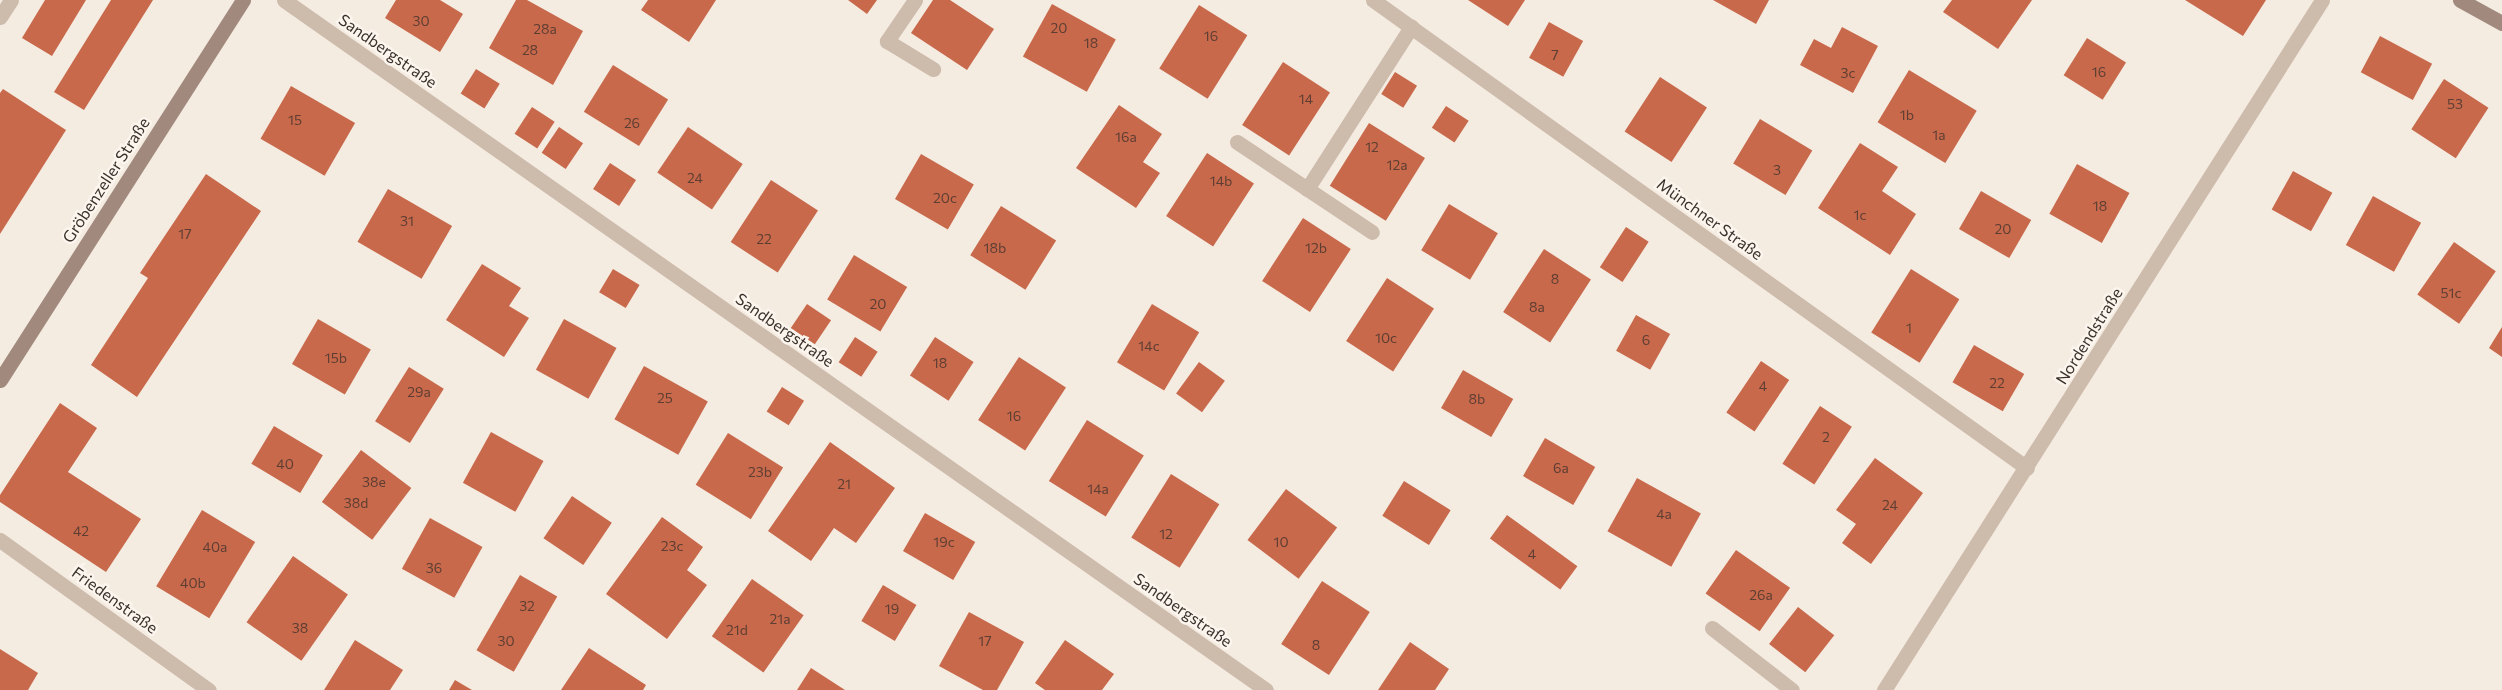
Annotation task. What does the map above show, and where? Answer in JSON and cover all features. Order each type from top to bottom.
[{"type":"street","points":[[0,17],[11,0]]},
{"type":"street","name":"Gröbenzeller Straße","points":[[0,380],[243,0]]},
{"type":"street","name":"Sandbergstraße","points":[[284,0],[1266,690]]},
{"type":"street","points":[[915,0],[887,41],[933,69]]},
{"type":"street","name":"Münchner Straße","points":[[1373,0],[2027,468]]},
{"type":"street","name":"Nordendstraße","points":[[1884,690],[2322,0]]},
{"type":"street","points":[[2460,0],[2502,23]]},
{"type":"street","points":[[1307,189],[1411,27]]},
{"type":"street","points":[[1237,142],[1371,232]]},
{"type":"street","name":"Friedenstraße","points":[[0,540],[208,690]]},
{"type":"street","points":[[1712,628],[1792,690]]},
{"type":"building","points":[[45,0],[86,0],[52,56],[22,38]]},
{"type":"building","points":[[111,0],[153,0],[84,110],[54,92]]},
{"type":"building","points":[[396,0],[440,0],[463,14],[440,52],[385,18]]},
{"type":"building","points":[[516,0],[527,0],[583,31],[553,85],[489,48]]},
{"type":"building","points":[[648,0],[716,0],[689,42],[641,10]]},
{"type":"building","points":[[848,0],[877,0],[867,14]]},
{"type":"building","points":[[933,0],[950,0],[994,29],[967,70],[911,33]]},
{"type":"building","points":[[1468,0],[1525,0],[1508,26]]},
{"type":"building","points":[[1713,0],[1769,0],[1756,24]]},
{"type":"building","points":[[1952,0],[2032,0],[1998,49],[1943,12]]},
{"type":"building","points":[[2185,0],[2266,0],[2243,36]]},
{"type":"building","points":[[1052,4],[1116,39],[1087,92],[1023,56]]},
{"type":"building","points":[[1199,5],[1247,35],[1208,99],[1159,69]]},
{"type":"building","points":[[1549,22],[1583,41],[1563,77],[1529,58]]},
{"type":"building","points":[[1842,27],[1878,46],[1853,93],[1800,65],[1814,39],[1831,48]]},
{"type":"building","points":[[2380,36],[2432,64],[2413,100],[2361,72]]},
{"type":"building","points":[[2087,38],[2126,62],[2103,100],[2064,75]]},
{"type":"building","points":[[1283,62],[1330,92],[1289,155],[1242,125]]},
{"type":"building","points":[[613,65],[668,99],[639,146],[584,112]]},
{"type":"building","points":[[476,69],[500,84],[484,108],[461,94]]},
{"type":"building","points":[[1909,70],[1977,111],[1945,163],[1878,122]]},
{"type":"building","points":[[1395,72],[1417,86],[1403,108],[1381,94]]},
{"type":"building","points":[[1660,77],[1707,107],[1672,162],[1625,132]]},
{"type":"building","points":[[2444,79],[2488,108],[2456,158],[2411,129]]},
{"type":"building","points":[[291,86],[355,123],[325,176],[260,139]]},
{"type":"building","points":[[3,89],[66,130],[0,234],[0,93]]},
{"type":"building","points":[[1119,105],[1162,134],[1143,162],[1160,173],[1136,208],[1076,168]]},
{"type":"building","points":[[1446,106],[1469,121],[1454,143],[1432,128]]},
{"type":"building","points":[[532,107],[555,122],[537,149],[515,134]]},
{"type":"building","points":[[1760,119],[1812,150],[1786,195],[1733,164]]},
{"type":"building","points":[[1369,123],[1425,158],[1386,221],[1330,186]]},
{"type":"building","points":[[559,127],[583,143],[566,169],[542,153]]},
{"type":"building","points":[[688,127],[743,164],[712,210],[657,173]]},
{"type":"building","points":[[1860,143],[1898,167],[1882,191],[1916,214],[1890,255],[1818,208]]},
{"type":"building","points":[[1207,153],[1254,183],[1213,246],[1166,216]]},
{"type":"building","points":[[921,154],[974,184],[948,230],[895,199]]},
{"type":"building","points":[[610,163],[636,180],[619,206],[593,189]]},
{"type":"building","points":[[2077,164],[2129,193],[2102,243],[2049,214]]},
{"type":"building","points":[[2293,171],[2332,193],[2311,231],[2272,209]]},
{"type":"building","points":[[206,174],[261,211],[137,397],[91,365],[148,278],[140,273]]},
{"type":"building","points":[[771,180],[818,210],[778,273],[731,242]]},
{"type":"building","points":[[388,189],[452,226],[422,279],[358,242]]},
{"type":"building","points":[[1981,191],[2031,220],[2009,258],[1959,229]]},
{"type":"building","points":[[2373,196],[2421,223],[2394,272],[2346,245]]},
{"type":"building","points":[[1449,204],[1498,233],[1470,280],[1421,250]]},
{"type":"building","points":[[1001,206],[1056,240],[1025,290],[970,255]]},
{"type":"building","points":[[1303,218],[1351,249],[1310,312],[1262,281]]},
{"type":"building","points":[[1626,227],[1649,242],[1623,282],[1600,267]]},
{"type":"building","points":[[2454,242],[2496,271],[2459,324],[2417,294]]},
{"type":"building","points":[[1544,249],[1591,279],[1550,342],[1503,312]]},
{"type":"building","points":[[854,255],[907,287],[880,332],[827,300]]},
{"type":"building","points":[[482,264],[521,288],[509,306],[529,318],[504,357],[446,320]]},
{"type":"building","points":[[613,269],[640,285],[626,308],[599,292]]},
{"type":"building","points":[[1911,269],[1959,299],[1920,363],[1871,333]]},
{"type":"building","points":[[1387,278],[1434,308],[1393,371],[1346,341]]},
{"type":"building","points":[[807,304],[831,320],[815,344],[791,328]]},
{"type":"building","points":[[1152,304],[1199,332],[1164,391],[1117,362]]},
{"type":"building","points":[[1636,315],[1670,334],[1650,370],[1616,351]]},
{"type":"building","points":[[318,319],[371,350],[345,395],[292,364]]},
{"type":"building","points":[[564,319],[616,348],[588,399],[536,370]]},
{"type":"building","points":[[2502,327],[2502,357],[2489,348]]},
{"type":"building","points":[[855,337],[878,352],[861,377],[839,362]]},
{"type":"building","points":[[935,337],[974,362],[949,401],[910,376]]},
{"type":"building","points":[[1974,345],[2024,374],[2003,411],[1952,382]]},
{"type":"building","points":[[1019,357],[1066,387],[1025,450],[978,420]]},
{"type":"building","points":[[1761,361],[1789,380],[1755,431],[1726,412]]},
{"type":"building","points":[[1199,362],[1225,381],[1202,412],[1176,394]]},
{"type":"building","points":[[644,366],[708,401],[678,455],[614,419]]},
{"type":"building","points":[[409,367],[444,389],[410,443],[375,421]]},
{"type":"building","points":[[1463,370],[1513,399],[1491,437],[1441,408]]},
{"type":"building","points":[[782,387],[804,401],[789,425],[767,412]]},
{"type":"building","points":[[60,403],[97,428],[68,472],[141,519],[106,572],[0,502],[0,495]]},
{"type":"building","points":[[1820,406],[1852,427],[1814,485],[1782,464]]},
{"type":"building","points":[[1087,420],[1144,456],[1106,517],[1049,481]]},
{"type":"building","points":[[274,426],[323,455],[300,493],[251,464]]},
{"type":"building","points":[[491,432],[543,461],[515,512],[463,483]]},
{"type":"building","points":[[728,433],[783,467],[751,519],[696,485]]},
{"type":"building","points":[[1545,438],[1595,467],[1573,505],[1523,476]]},
{"type":"building","points":[[830,442],[895,488],[856,543],[834,528],[811,561],[768,531]]},
{"type":"building","points":[[361,450],[411,488],[372,540],[322,502]]},
{"type":"building","points":[[1875,458],[1923,493],[1871,564],[1842,543],[1856,524],[1836,510]]},
{"type":"building","points":[[1171,474],[1219,504],[1180,568],[1131,538]]},
{"type":"building","points":[[1637,478],[1701,513],[1671,567],[1607,531]]},
{"type":"building","points":[[1404,481],[1451,510],[1429,545],[1382,516]]},
{"type":"building","points":[[1286,489],[1337,528],[1299,579],[1247,540]]},
{"type":"building","points":[[572,496],[612,523],[583,565],[543,538]]},
{"type":"building","points":[[202,510],[255,542],[209,618],[156,586]]},
{"type":"building","points":[[925,513],[975,542],[953,580],[903,551]]},
{"type":"building","points":[[1507,515],[1577,566],[1560,590],[1490,538]]},
{"type":"building","points":[[662,517],[703,547],[687,570],[707,585],[667,639],[606,594]]},
{"type":"building","points":[[430,518],[482,547],[454,598],[402,569]]},
{"type":"building","points":[[1736,550],[1790,588],[1760,631],[1706,593]]},
{"type":"building","points":[[293,556],[348,594],[301,661],[247,622]]},
{"type":"building","points":[[520,575],[557,596],[514,672],[476,650]]},
{"type":"building","points":[[752,579],[804,615],[763,672],[712,636]]},
{"type":"building","points":[[1322,581],[1370,612],[1329,675],[1281,644]]},
{"type":"building","points":[[883,585],[916,605],[895,641],[861,621]]},
{"type":"building","points":[[1798,607],[1834,635],[1805,672],[1769,644]]},
{"type":"building","points":[[969,612],[1024,642],[997,690],[983,690],[939,666]]},
{"type":"building","points":[[355,640],[403,670],[390,690],[324,690]]},
{"type":"building","points":[[1065,640],[1114,674],[1102,690],[1045,690],[1035,683]]},
{"type":"building","points":[[1410,642],[1449,669],[1435,690],[1378,690]]},
{"type":"building","points":[[589,648],[646,685],[643,690],[561,690]]},
{"type":"building","points":[[0,649],[38,673],[28,690],[0,690]]},
{"type":"building","points":[[811,668],[845,690],[797,690]]},
{"type":"building","points":[[455,680],[472,690],[449,690]]}]
